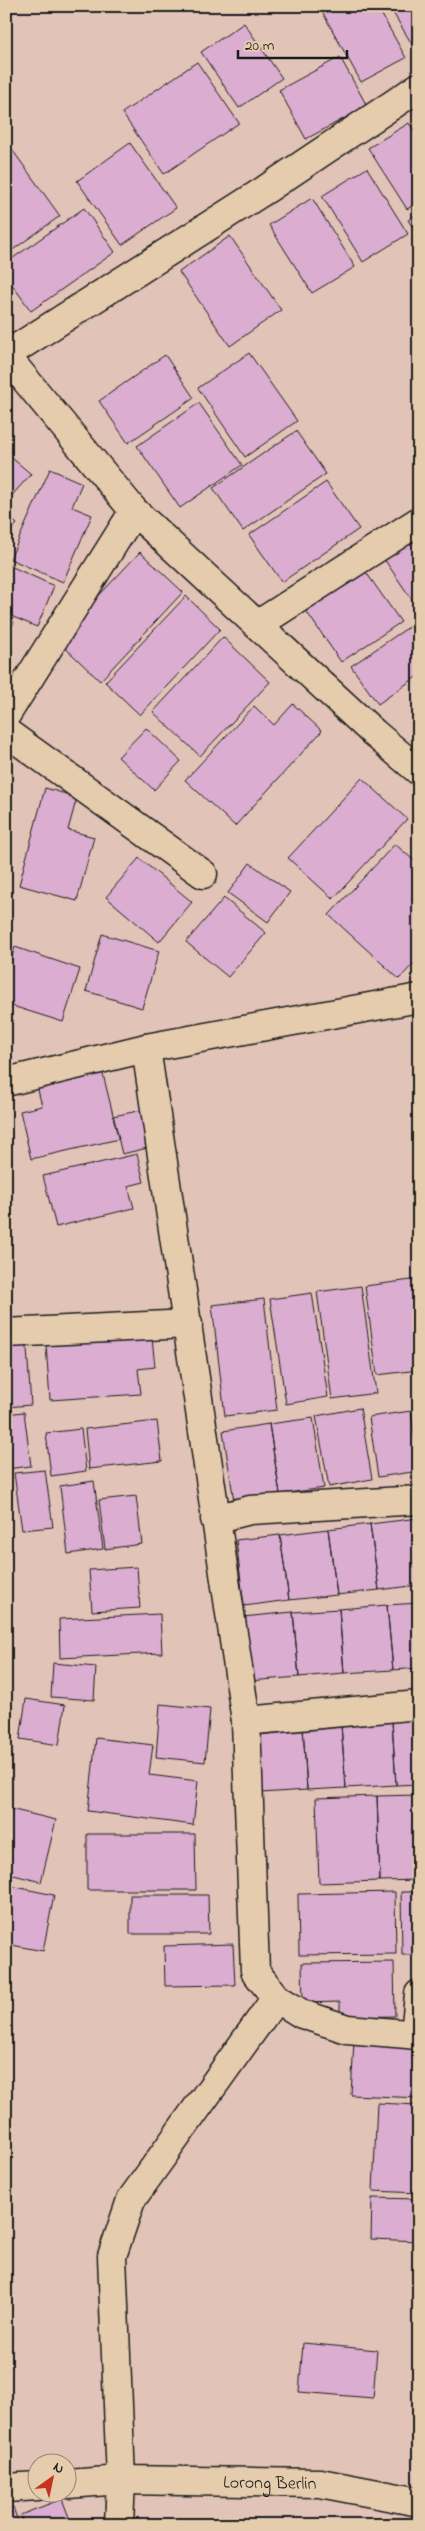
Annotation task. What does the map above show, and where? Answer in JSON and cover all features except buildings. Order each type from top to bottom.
[{"type":"street","points":[[419,87],[265,190],[6,355],[134,511],[374,733],[419,771]]},
{"type":"street","points":[[6,715],[134,511]]},
{"type":"street","points":[[257,625],[419,521]]},
{"type":"street","points":[[6,732],[203,874]]},
{"type":"street","points":[[6,1082],[146,1048],[419,998]]},
{"type":"street","points":[[146,1048],[188,1324],[214,1519],[246,1721],[255,1971],[276,1998],[302,2014],[347,2029],[417,2035],[419,1994]]},
{"type":"street","points":[[6,1333],[188,1324]]},
{"type":"street","points":[[214,1519],[250,1510],[419,1500]]},
{"type":"street","points":[[246,1721],[419,1704]]},
{"type":"street","points":[[119,2525],[121,2480],[112,2256],[131,2200],[276,1998]]},
{"type":"street","name":"Lorong Berlin","points":[[78,2483],[121,2480],[320,2483],[419,2502]]},
{"type":"street","points":[[6,2488],[28,2487]]}]
